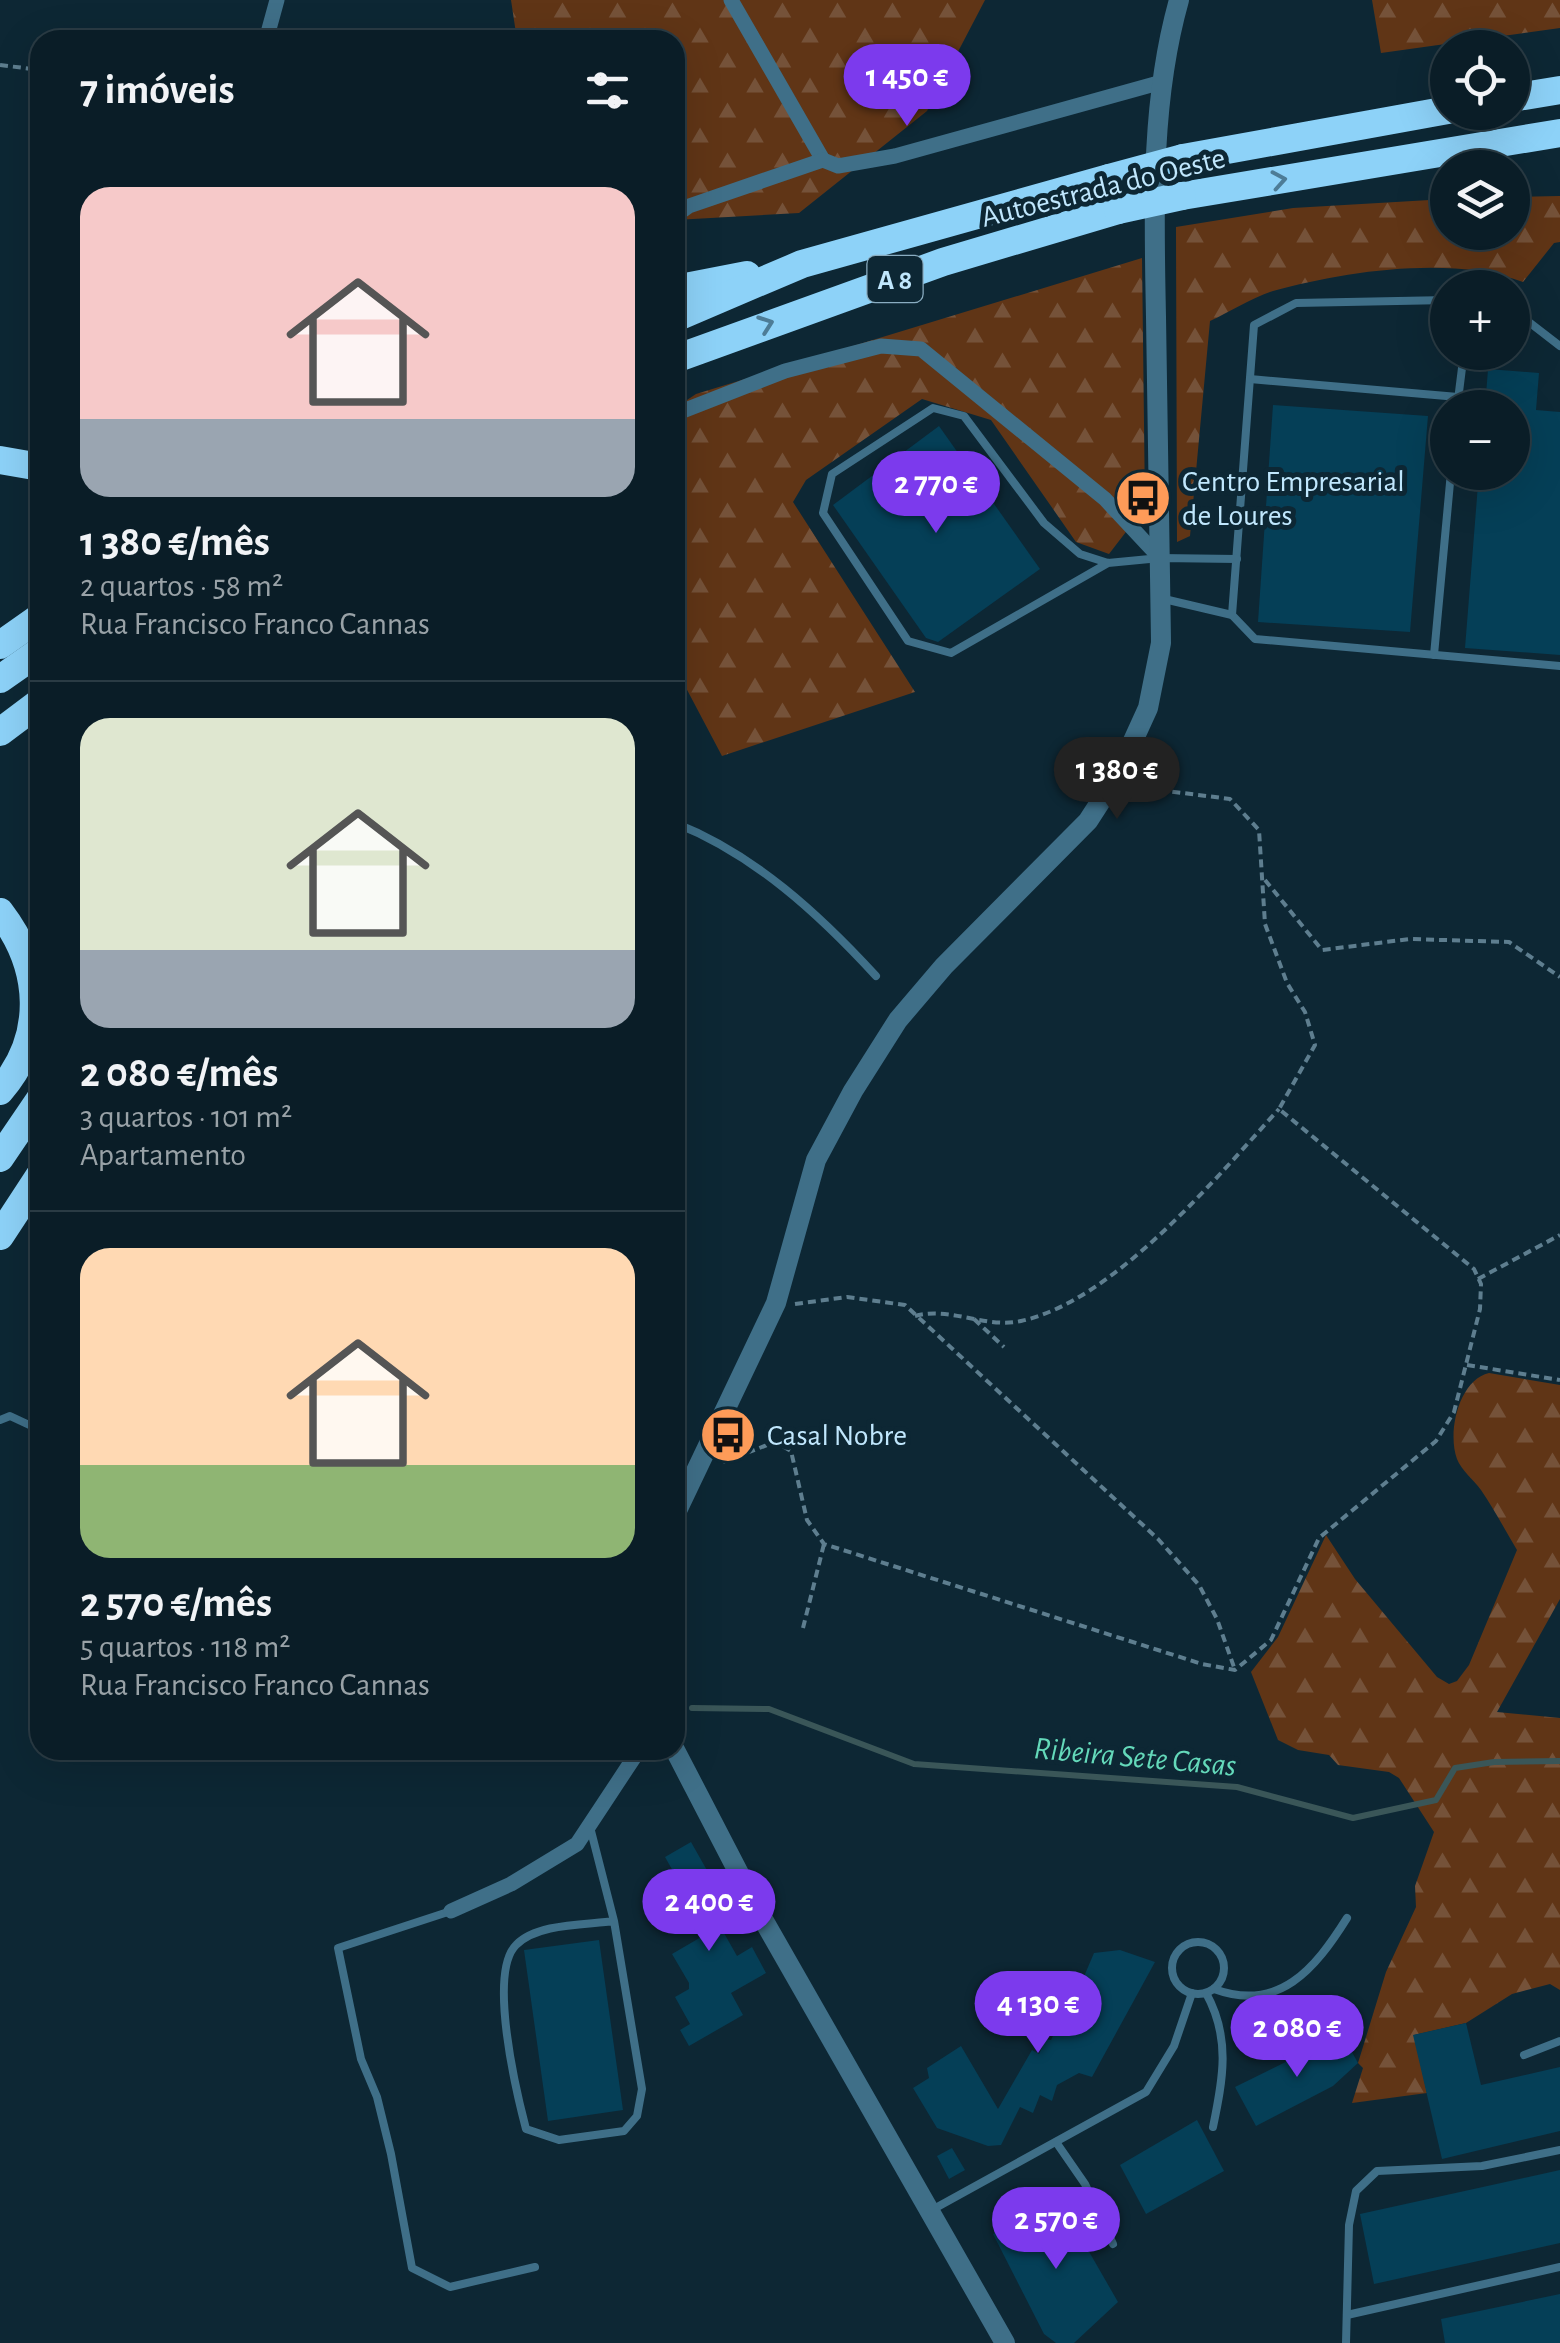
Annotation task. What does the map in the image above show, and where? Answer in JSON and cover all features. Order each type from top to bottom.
[{"type":"highway","points":[[1530,95],[1560,90]]},
{"type":"highway","name":"Autoestrada do Oeste","points":[[685,314],[802,264],[1182,158],[1430,113]]},
{"type":"highway","name":"Autoestrada do Oeste","points":[[685,355],[943,262],[1118,210],[1560,133]]},
{"type":"highway","points":[[685,287],[802,264]]},
{"type":"highway","points":[[0,460],[30,465]]},
{"type":"highway","points":[[0,646],[30,624]]},
{"type":"highway","points":[[0,679],[30,658]]},
{"type":"highway","points":[[0,732],[30,710]]},
{"type":"highway","points":[[0,912],[18,936],[30,966]]},
{"type":"highway","points":[[0,1091],[30,1044]]},
{"type":"highway","points":[[0,1158],[30,1114]]},
{"type":"highway","points":[[0,1236],[30,1190]]},
{"type":"street","points":[[269,30],[277,0]]},
{"type":"street","points":[[731,0],[823,160],[838,166],[894,156],[1162,82]]},
{"type":"street","points":[[685,1494],[776,1303],[816,1160],[889,1034],[944,966],[1088,822],[1117,776],[1148,708],[1162,643],[1154,238],[1162,82],[1179,0]]},
{"type":"street","points":[[685,209],[823,160]]},
{"type":"street","points":[[685,410],[784,371],[881,346],[921,349],[1105,498],[1160,558]]},
{"type":"street","points":[[452,1911],[511,1884],[576,1844],[633,1760]]},
{"type":"street","points":[[680,1760],[760,1914],[1005,2343]]},
{"type":"lane","points":[[1232,614],[1254,325],[1296,302],[1430,300]]},
{"type":"lane","points":[[1530,322],[1560,346]]},
{"type":"lane","points":[[1250,379],[1430,399]]},
{"type":"lane","points":[[1108,564],[1080,554],[1044,523],[964,416],[934,408],[832,474],[823,513],[908,641],[950,653],[1108,564],[1160,558],[1236,559]]},
{"type":"lane","points":[[1434,655],[1449,490]]},
{"type":"lane","points":[[1161,598],[1232,614],[1255,640],[1560,666]]},
{"type":"lane","points":[[685,827],[717,840],[776,882],[838,934],[876,976]]},
{"type":"lane","points":[[0,1420],[10,1416],[30,1425]]},
{"type":"lane","points":[[590,1826],[614,1922],[642,2089],[636,2116],[624,2131],[559,2140],[526,2128],[512,2077],[504,1964],[517,1943],[542,1933],[614,1922]]},
{"type":"lane","points":[[452,1911],[338,1948],[361,2059],[378,2096],[412,2268],[450,2287],[535,2267]]},
{"type":"lane","points":[[1210,1991],[1223,1974],[1222,1958],[1210,1945],[1193,1943],[1178,1952],[1172,1967],[1178,1984],[1192,1993],[1210,1991],[1238,1998],[1266,1994],[1302,1978],[1326,1952],[1346,1918]]},
{"type":"lane","points":[[1210,1991],[1224,2050],[1213,2127]]},
{"type":"lane","points":[[930,2211],[1146,2092],[1174,2046],[1192,1993]]},
{"type":"lane","points":[[1524,2054],[1560,2042]]},
{"type":"lane","points":[[1056,2142],[1085,2184],[1113,2244]]},
{"type":"lane","points":[[1346,2343],[1349,2225],[1356,2191],[1376,2171],[1482,2166],[1560,2150]]},
{"type":"lane","points":[[1347,2315],[1560,2267]]},
{"type":"path","points":[[0,65],[30,69]]},
{"type":"path","points":[[916,1316],[931,1311],[974,1319],[1022,1321],[1084,1291],[1141,1252],[1279,1109],[1315,1045],[1305,1012],[1287,983],[1265,924],[1259,830],[1240,806],[1215,796],[1150,790],[1117,776]]},
{"type":"path","points":[[1262,876],[1322,950],[1410,939],[1510,942],[1560,977]]},
{"type":"path","points":[[1235,1670],[1271,1640],[1319,1538],[1436,1441],[1454,1412],[1480,1308],[1474,1269],[1279,1109]]},
{"type":"path","points":[[1478,1279],[1560,1235]]},
{"type":"path","points":[[776,1303],[810,1304],[847,1297],[904,1305],[1199,1585],[1218,1619],[1235,1670]]},
{"type":"path","points":[[974,1319],[1004,1347]]},
{"type":"path","points":[[1467,1365],[1560,1380]]},
{"type":"path","points":[[695,1473],[774,1442],[791,1451],[807,1520],[824,1544],[1184,1658],[1235,1670]]},
{"type":"path","points":[[804,1628],[824,1544]]},
{"type":"green space","points":[[511,0],[985,0],[927,111],[799,213],[685,219],[685,30],[516,30]]},
{"type":"green space","points":[[1372,0],[1560,0],[1560,28],[1530,32],[1430,30],[1430,46],[1381,53]]},
{"type":"green space","points":[[1560,196],[1560,242],[1554,243],[1530,273],[1530,270],[1432,268],[1365,272],[1273,291],[1210,321],[1190,536],[1177,542],[1176,227],[1293,208],[1430,200],[1430,250],[1530,250],[1530,197]]},
{"type":"green space","points":[[1142,258],[1145,507],[1109,554],[1076,542],[991,420],[922,399],[806,480],[793,502],[915,692],[722,756],[685,686],[685,401],[696,394]]},
{"type":"green space","points":[[1489,1373],[1560,1385],[1560,1599],[1497,1712],[1560,1718],[1560,1990],[1550,1984],[1512,1994],[1466,2023],[1414,2035],[1427,2093],[1352,2103],[1363,2068],[1358,2063],[1386,1972],[1416,1907],[1415,1886],[1434,1832],[1399,1778],[1389,1772],[1338,1765],[1329,1755],[1298,1750],[1278,1740],[1251,1672],[1278,1637],[1326,1535],[1355,1579],[1437,1677],[1449,1684],[1457,1681],[1469,1665],[1517,1550],[1481,1490],[1459,1463],[1454,1448],[1455,1422],[1463,1396]]},
{"type":"building","points":[[1488,370],[1539,373],[1536,410],[1560,412],[1560,655],[1465,648],[1478,490],[1530,490],[1530,390],[1486,390]]},
{"type":"building","points":[[1273,405],[1428,416],[1410,632],[1258,622]]},
{"type":"building","points":[[939,426],[1040,569],[938,642],[926,638],[833,505]]},
{"type":"building","points":[[691,1842],[734,1918],[720,1926],[737,1956],[752,1947],[766,1973],[731,1993],[743,2015],[689,2046],[680,2030],[690,2024],[675,1997],[689,1989],[689,1983],[672,1954],[708,1933],[665,1857]]},
{"type":"building","points":[[599,1940],[623,2110],[548,2121],[524,1950]]},
{"type":"building","points":[[1120,1950],[1155,1962],[1092,2077],[1079,2073],[1057,2085],[1052,2101],[1040,2095],[1033,2113],[1020,2107],[1001,2145],[988,2146],[937,2128],[913,2088],[929,2078],[927,2068],[961,2046],[998,2109],[1032,2050],[1039,2054],[1046,2039],[1051,2040],[1057,2027],[1062,2028],[1094,1953]]},
{"type":"building","points":[[1466,2023],[1481,2085],[1560,2067],[1560,2131],[1442,2159],[1413,2035]]},
{"type":"building","points":[[1342,2034],[1358,2063],[1333,2086],[1256,2126],[1235,2087]]},
{"type":"building","points":[[1197,2120],[1224,2171],[1146,2214],[1120,2165]]},
{"type":"building","points":[[952,2148],[965,2170],[949,2179],[937,2156]]},
{"type":"building","points":[[1560,2170],[1560,2243],[1374,2284],[1360,2214]]},
{"type":"building","points":[[1057,2196],[1118,2302],[1074,2343],[1056,2343],[1044,2334],[993,2234]]},
{"type":"building","points":[[1560,2294],[1560,2343],[1445,2343],[1441,2319]]},
{"type":"waterway","name":"Ribeira Sete Casas","points":[[692,1708],[769,1709],[914,1764],[1237,1787],[1353,1818],[1436,1800],[1455,1768],[1494,1762],[1560,1761]]},
{"type":"place","name":"Centro Empresarial de Loures","points":[[1143,498]]},
{"type":"place","name":"Casal Nobre","points":[[728,1435]]}]
